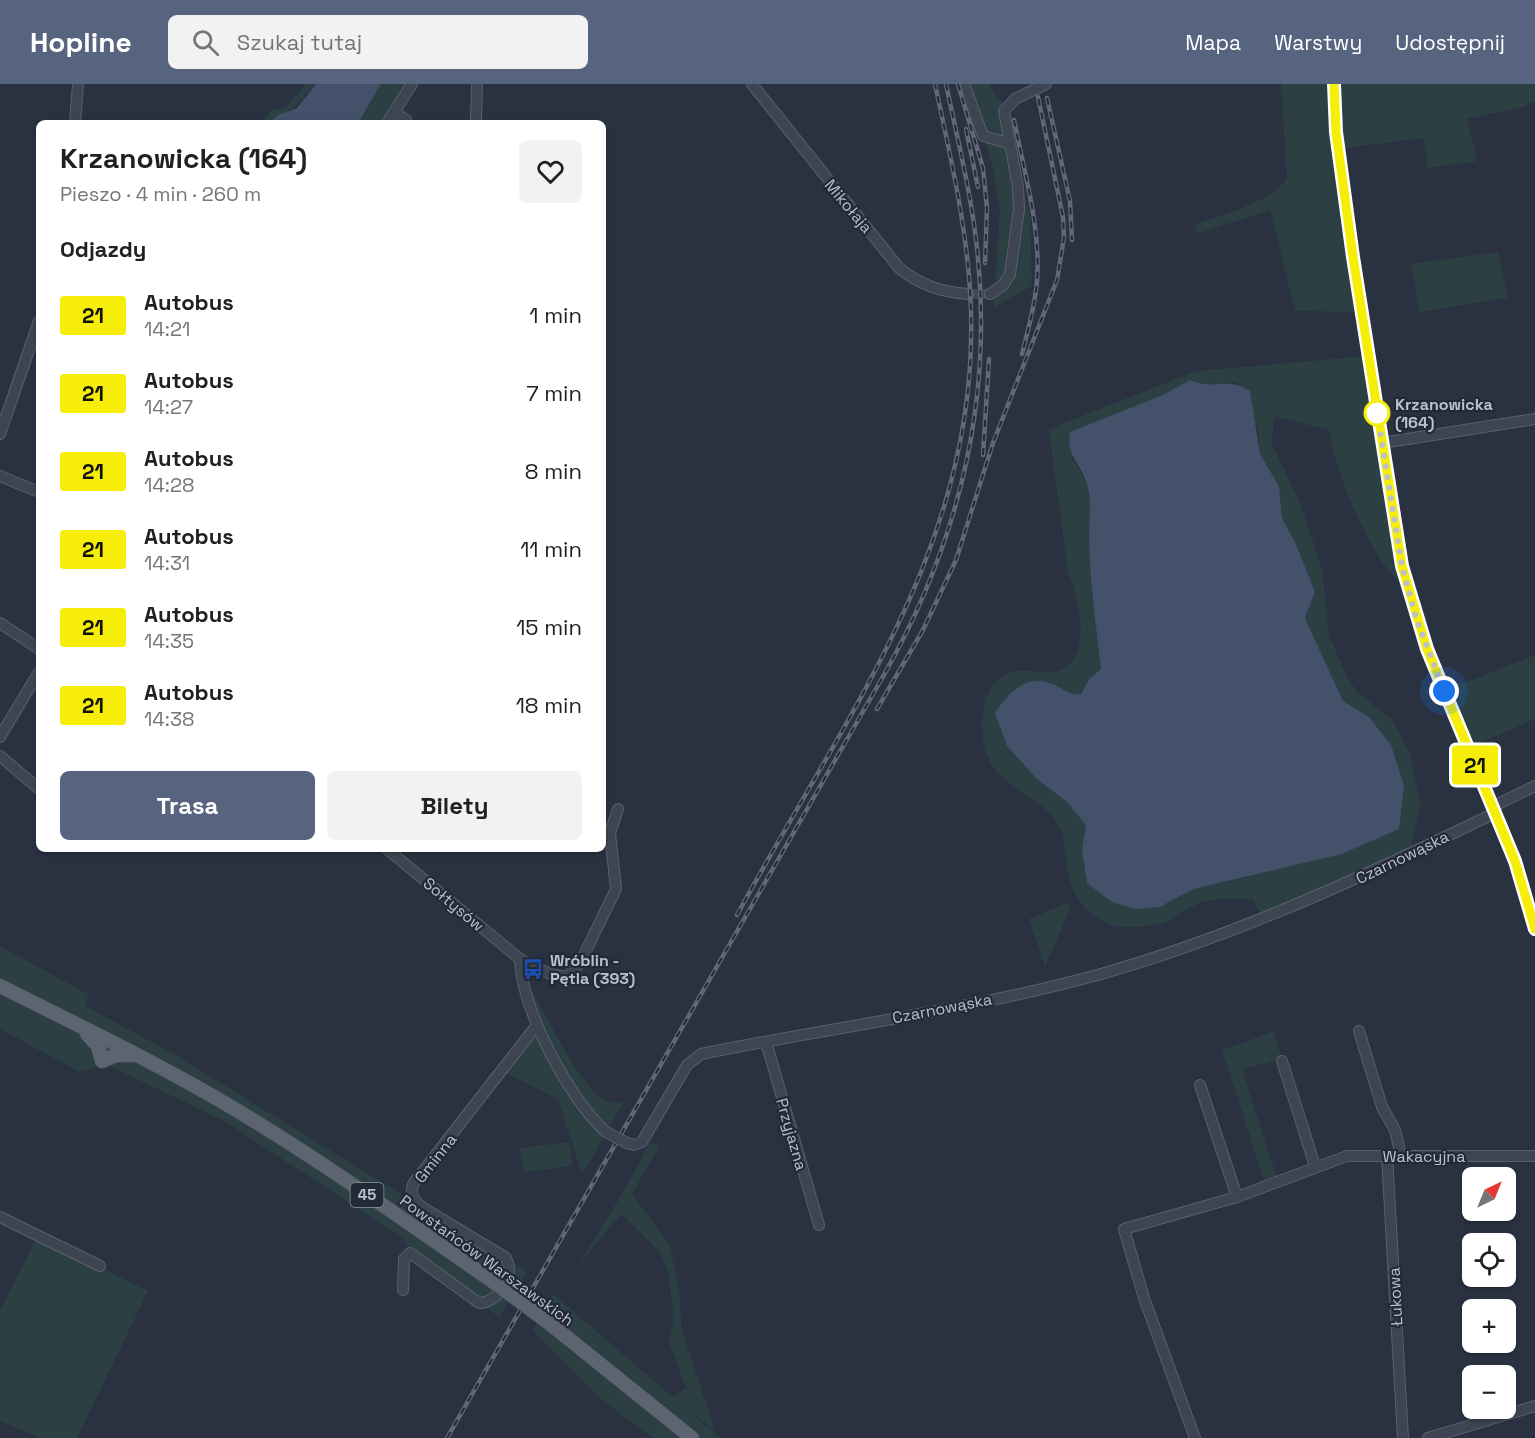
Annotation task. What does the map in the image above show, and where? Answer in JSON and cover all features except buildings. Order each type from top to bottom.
[{"type":"main road","name":"Powstańców Warszawskich","points":[[0,986],[138,1056],[237,1111],[367,1194],[549,1323],[692,1438]]},
{"type":"main road","points":[[76,1024],[98,1046],[102,1061],[126,1054],[138,1056]]},
{"type":"street","points":[[75,120],[78,84]]},
{"type":"street","points":[[389,120],[412,84]]},
{"type":"street","points":[[476,120],[477,84]]},
{"type":"street","name":"Mikołaja","points":[[752,84],[899,268],[924,285],[948,292],[968,294]]},
{"type":"street","points":[[964,84],[983,136],[1008,143]]},
{"type":"street","points":[[990,294],[1003,285],[1010,274],[1019,209],[1018,187],[1008,143],[1004,111],[1016,99],[1046,84]]},
{"type":"street","points":[[1334,84],[1340,166],[1399,551],[1416,618],[1436,673],[1522,880],[1535,929]]},
{"type":"street","points":[[394,112],[406,120]]},
{"type":"street","points":[[0,434],[36,330]]},
{"type":"street","points":[[1382,444],[1535,419]]},
{"type":"street","points":[[0,476],[36,491]]},
{"type":"street","points":[[0,623],[36,647]]},
{"type":"street","points":[[0,737],[36,677]]},
{"type":"street","points":[[0,756],[36,786]]},
{"type":"street","name":"Czarnowąska","points":[[520,959],[522,977],[537,1025],[579,1103],[606,1132],[634,1146],[642,1142],[692,1059],[701,1054],[964,1005],[1102,973],[1200,942],[1310,900],[1494,810],[1535,786]]},
{"type":"street","name":"Sołtysów","points":[[391,852],[520,959],[550,974],[567,977],[580,963],[616,889],[610,833],[618,808]]},
{"type":"street","name":"Gminna","points":[[404,1290],[403,1265],[406,1256],[410,1253],[478,1303],[495,1298],[508,1279],[510,1267],[506,1258],[420,1206],[411,1196],[411,1191],[413,1184],[537,1025]]},
{"type":"street","points":[[1359,1031],[1382,1107],[1395,1130],[1401,1156]]},
{"type":"street","name":"Przyjazna","points":[[766,1042],[819,1225]]},
{"type":"street","points":[[1282,1060],[1315,1166]]},
{"type":"street","points":[[1200,1085],[1236,1197]]},
{"type":"street","name":"Wakacyjna","points":[[1195,1438],[1144,1298],[1124,1229],[1236,1197],[1347,1156],[1535,1156]]},
{"type":"street","name":"Łukowa","points":[[1387,1156],[1404,1438]]},
{"type":"street","points":[[0,1217],[100,1266]]},
{"type":"street","points":[[1428,1438],[1535,1406]]},
{"type":"green space","points":[[306,84],[316,84],[293,108],[271,120],[264,120],[271,110],[285,108]]},
{"type":"green space","points":[[381,84],[412,84],[389,120],[360,120]]},
{"type":"green space","points":[[964,84],[989,84],[1007,107],[1030,218],[1032,286],[994,307],[1000,210],[992,162]]},
{"type":"green space","points":[[1281,84],[1535,84],[1535,101],[1523,107],[1467,119],[1477,161],[1428,168],[1423,138],[1338,149],[1362,312],[1295,311],[1270,210],[1202,232],[1197,232],[1194,225],[1256,202],[1268,196],[1287,179]]},
{"type":"green space","points":[[1498,252],[1508,298],[1419,312],[1411,264]]},
{"type":"green space","points":[[1369,356],[1410,594],[1383,563],[1364,529],[1348,496],[1336,462],[1329,430],[1274,416],[1272,444],[1301,505],[1322,569],[1329,635],[1345,673],[1357,692],[1392,720],[1409,751],[1421,804],[1409,853],[1261,914],[1253,900],[1224,899],[1195,905],[1163,923],[1118,927],[1091,914],[1075,894],[1069,878],[1060,829],[1044,809],[1010,784],[992,765],[986,752],[982,717],[988,694],[1002,677],[1018,671],[1054,672],[1067,666],[1075,657],[1079,644],[1079,613],[1068,573],[1049,429],[1196,371]],"holes":[[[1190,380],[1205,387],[1236,382],[1258,430],[1260,454],[1279,485],[1282,518],[1296,544],[1315,592],[1305,618],[1343,701],[1369,717],[1391,745],[1404,785],[1378,838],[1342,854],[1192,889],[1160,907],[1082,849],[1087,825],[1067,802],[1037,779],[1049,682],[1072,695],[1081,694],[1089,679],[1101,669],[1089,539],[1091,512],[1088,485],[1071,456]]]},
{"type":"green space","points":[[1535,655],[1535,719],[1468,748],[1444,691]]},
{"type":"green space","points":[[1067,903],[1071,907],[1045,966],[1029,919]]},
{"type":"green space","points":[[0,946],[89,995],[85,1006],[174,1054],[527,1272],[499,1317],[414,1253],[401,1237],[226,1122],[102,1062],[95,1068],[80,1072],[0,1029]]},
{"type":"green space","points":[[522,977],[586,1082],[598,1095],[610,1102],[624,1102],[584,1171],[580,1168],[558,1099],[502,1071],[537,1025]]},
{"type":"green space","points":[[1273,1032],[1282,1058],[1242,1070],[1278,1181],[1266,1186],[1222,1050]]},
{"type":"green space","points":[[569,1142],[572,1166],[524,1172],[520,1148]]},
{"type":"green space","points":[[650,1143],[660,1145],[632,1194],[669,1244],[679,1289],[682,1331],[715,1431],[679,1402],[720,1438],[653,1438],[602,1400],[533,1331],[553,1294],[673,1397],[686,1388],[669,1342],[674,1321],[668,1270],[659,1251],[621,1214],[578,1266]]},
{"type":"green space","points":[[38,1236],[148,1291],[77,1438],[41,1438],[0,1421],[0,1311]]},
{"type":"water","points":[[316,84],[381,84],[360,120],[272,120],[278,115],[297,108]]},
{"type":"water","points":[[1190,380],[1207,384],[1234,384],[1250,391],[1260,454],[1279,486],[1282,518],[1296,544],[1315,592],[1305,618],[1343,701],[1369,717],[1391,745],[1404,785],[1399,829],[1342,854],[1193,889],[1160,907],[1136,909],[1112,902],[1087,883],[1082,849],[1086,825],[1067,802],[1037,779],[1007,746],[995,713],[1011,693],[1032,682],[1050,683],[1072,694],[1081,694],[1089,679],[1101,669],[1091,571],[1089,494],[1083,473],[1072,455],[1070,432],[1163,395]]},
{"type":"tunnel","points":[[968,294],[990,294]]},
{"type":"railway","points":[[737,915],[859,700],[896,628],[928,554],[952,477],[967,397],[970,283],[953,169],[935,84]]},
{"type":"railway","points":[[447,1438],[885,673],[932,575],[950,524],[964,473],[974,420],[980,367],[981,313],[976,236],[946,84]]},
{"type":"railway","points":[[958,84],[983,168],[987,208],[985,263]]},
{"type":"railway","points":[[877,709],[923,630],[956,560],[993,443],[1057,280],[1064,238],[1063,217],[1038,97]]},
{"type":"railway","points":[[1047,98],[1070,201],[1072,240]]},
{"type":"railway","points":[[1014,120],[1031,200],[1038,261],[1035,300],[1022,354]]},
{"type":"railway","points":[[966,129],[978,187]]},
{"type":"railway","points":[[983,455],[989,359]]},
{"type":"bus line","name":"21","points":[[1334,84],[1340,166],[1402,566],[1427,649],[1515,861],[1535,929]]},
{"type":"place","name":"Krzanowicka (164)","points":[[1377,413]]},
{"type":"place","name":"Wróblin - Pętla (393)","points":[[533,969]]},
{"type":"route","points":[[1377,413],[1402,566],[1416,618],[1444,691]]}]
